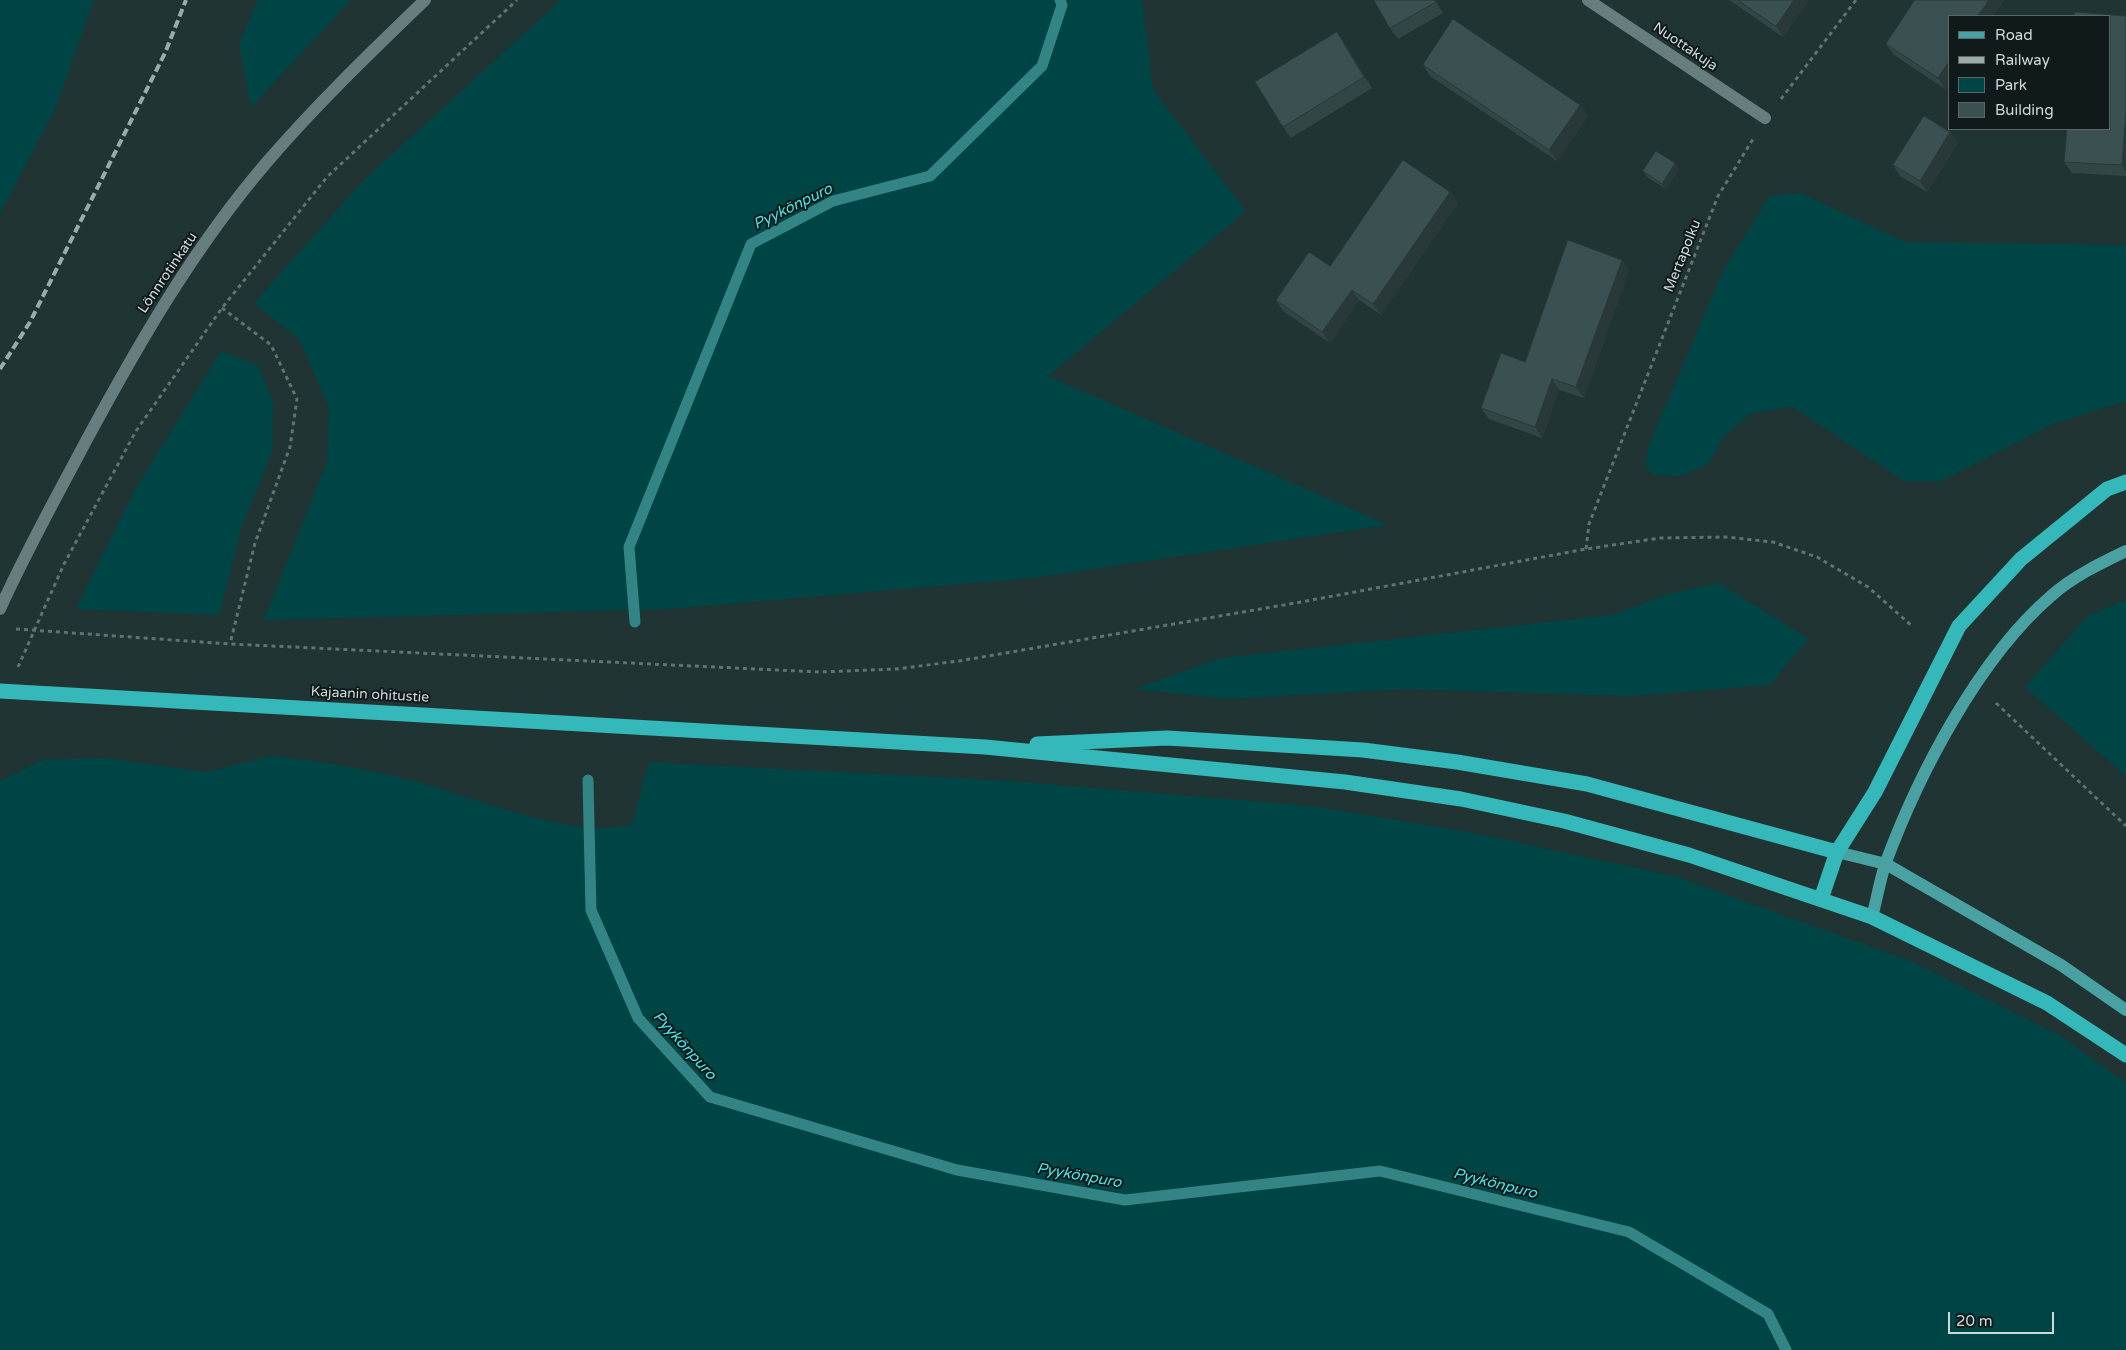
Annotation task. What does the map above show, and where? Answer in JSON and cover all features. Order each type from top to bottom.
[{"type":"highway","points":[[1821,899],[1837,852],[1875,792],[1959,626],[2021,559],[2107,489],[2126,482]]},
{"type":"highway","name":"Kajaanin ohitustie","points":[[0,691],[985,747]]},
{"type":"highway","points":[[985,747],[1167,738],[1373,751],[1457,762],[1587,784],[1837,852]]},
{"type":"highway","points":[[985,747],[1345,782],[1461,799],[1564,821],[1689,855],[1872,917],[2047,1003],[2126,1055]]},
{"type":"main road","points":[[1872,917],[1886,864],[1912,798],[1977,684],[2010,638],[2052,595],[2126,551]]},
{"type":"main road","points":[[1837,852],[1886,864],[2061,965],[2126,1010]]},
{"type":"street","name":"Lönnrotinkatu","points":[[0,609],[22,560],[135,352],[188,265],[267,162],[358,65],[425,0]]},
{"type":"street","name":"Nuottakuja","points":[[1588,0],[1765,118]]},
{"type":"path","points":[[16,670],[64,564],[136,431],[222,308],[328,177],[517,0]]},
{"type":"path","name":"Mertapolku","points":[[1586,549],[1589,524],[1718,196],[1765,118],[1816,56],[1856,0]]},
{"type":"path","points":[[222,308],[271,345],[297,399],[290,447],[255,543],[230,644]]},
{"type":"path","points":[[10,628],[230,644],[819,672],[896,669],[959,661],[1292,604],[1586,549],[1660,538],[1726,538],[1773,542],[1817,557],[1868,587],[1912,626]]},
{"type":"path","points":[[1996,703],[2126,826]]},
{"type":"green space","points":[[0,0],[94,0],[56,107],[0,213]]},
{"type":"green space","points":[[258,0],[351,0],[251,107],[239,44]]},
{"type":"green space","points":[[561,0],[1142,0],[1153,90],[1246,211],[1048,376],[1388,525],[1033,578],[667,609],[264,620],[327,462],[329,408],[300,340],[254,303],[364,180]]},
{"type":"green space","points":[[1800,193],[1905,242],[2126,245],[2126,401],[2055,423],[1941,481],[1904,481],[1792,406],[1750,414],[1723,437],[1709,463],[1682,476],[1653,475],[1646,466],[1648,448],[1724,269],[1770,196]]},
{"type":"green space","points":[[221,351],[257,365],[273,401],[272,452],[242,525],[219,615],[76,609],[134,492]]},
{"type":"green space","points":[[1718,583],[1809,639],[1769,685],[1634,696],[1405,689],[1227,699],[1134,689],[1221,658],[1613,615],[1665,595]]},
{"type":"green space","points":[[2126,600],[2126,776],[2025,687],[2089,615]]},
{"type":"green space","points":[[272,756],[340,765],[390,775],[432,786],[520,814],[581,827],[608,828],[632,824],[649,762],[1010,781],[1311,806],[1464,831],[1675,876],[1913,962],[2059,1035],[2126,1083],[2126,1350],[0,1350],[0,781],[42,760],[105,758],[206,772]]},
{"type":"building","points":[[1374,0],[1434,0],[1436,2],[1390,28]]},
{"type":"building","points":[[1738,0],[1794,0],[1776,26]]},
{"type":"building","points":[[1915,0],[1989,0],[1979,15],[1948,15],[1948,63],[1938,78],[1886,44]]},
{"type":"building","points":[[2075,12],[2126,16],[2126,112],[2122,165],[2064,162],[2067,130],[2111,130],[2111,15],[2074,15]]},
{"type":"building","points":[[1453,19],[1580,105],[1549,150],[1423,65]]},
{"type":"building","points":[[1337,32],[1364,77],[1283,127],[1255,82]]},
{"type":"building","points":[[1924,116],[1950,132],[1920,181],[1893,165]]},
{"type":"building","points":[[1656,151],[1675,163],[1662,184],[1643,171]]},
{"type":"building","points":[[1403,160],[1450,192],[1373,304],[1352,290],[1322,332],[1276,300],[1309,252],[1330,266]]},
{"type":"building","points":[[1568,240],[1622,260],[1576,387],[1552,379],[1535,427],[1481,408],[1501,353],[1525,362]]},
{"type":"waterway","name":"Pyykönpuro","points":[[635,622],[629,547],[751,244],[833,201],[930,176],[1042,66],[1062,5],[1060,0]]},
{"type":"waterway","name":"Pyykönpuro","points":[[588,780],[591,910],[638,1018],[710,1097],[957,1170],[1125,1200],[1380,1171],[1629,1232],[1768,1314],[1786,1350]]},
{"type":"railway","points":[[0,369],[30,322],[165,53],[186,0]]}]
